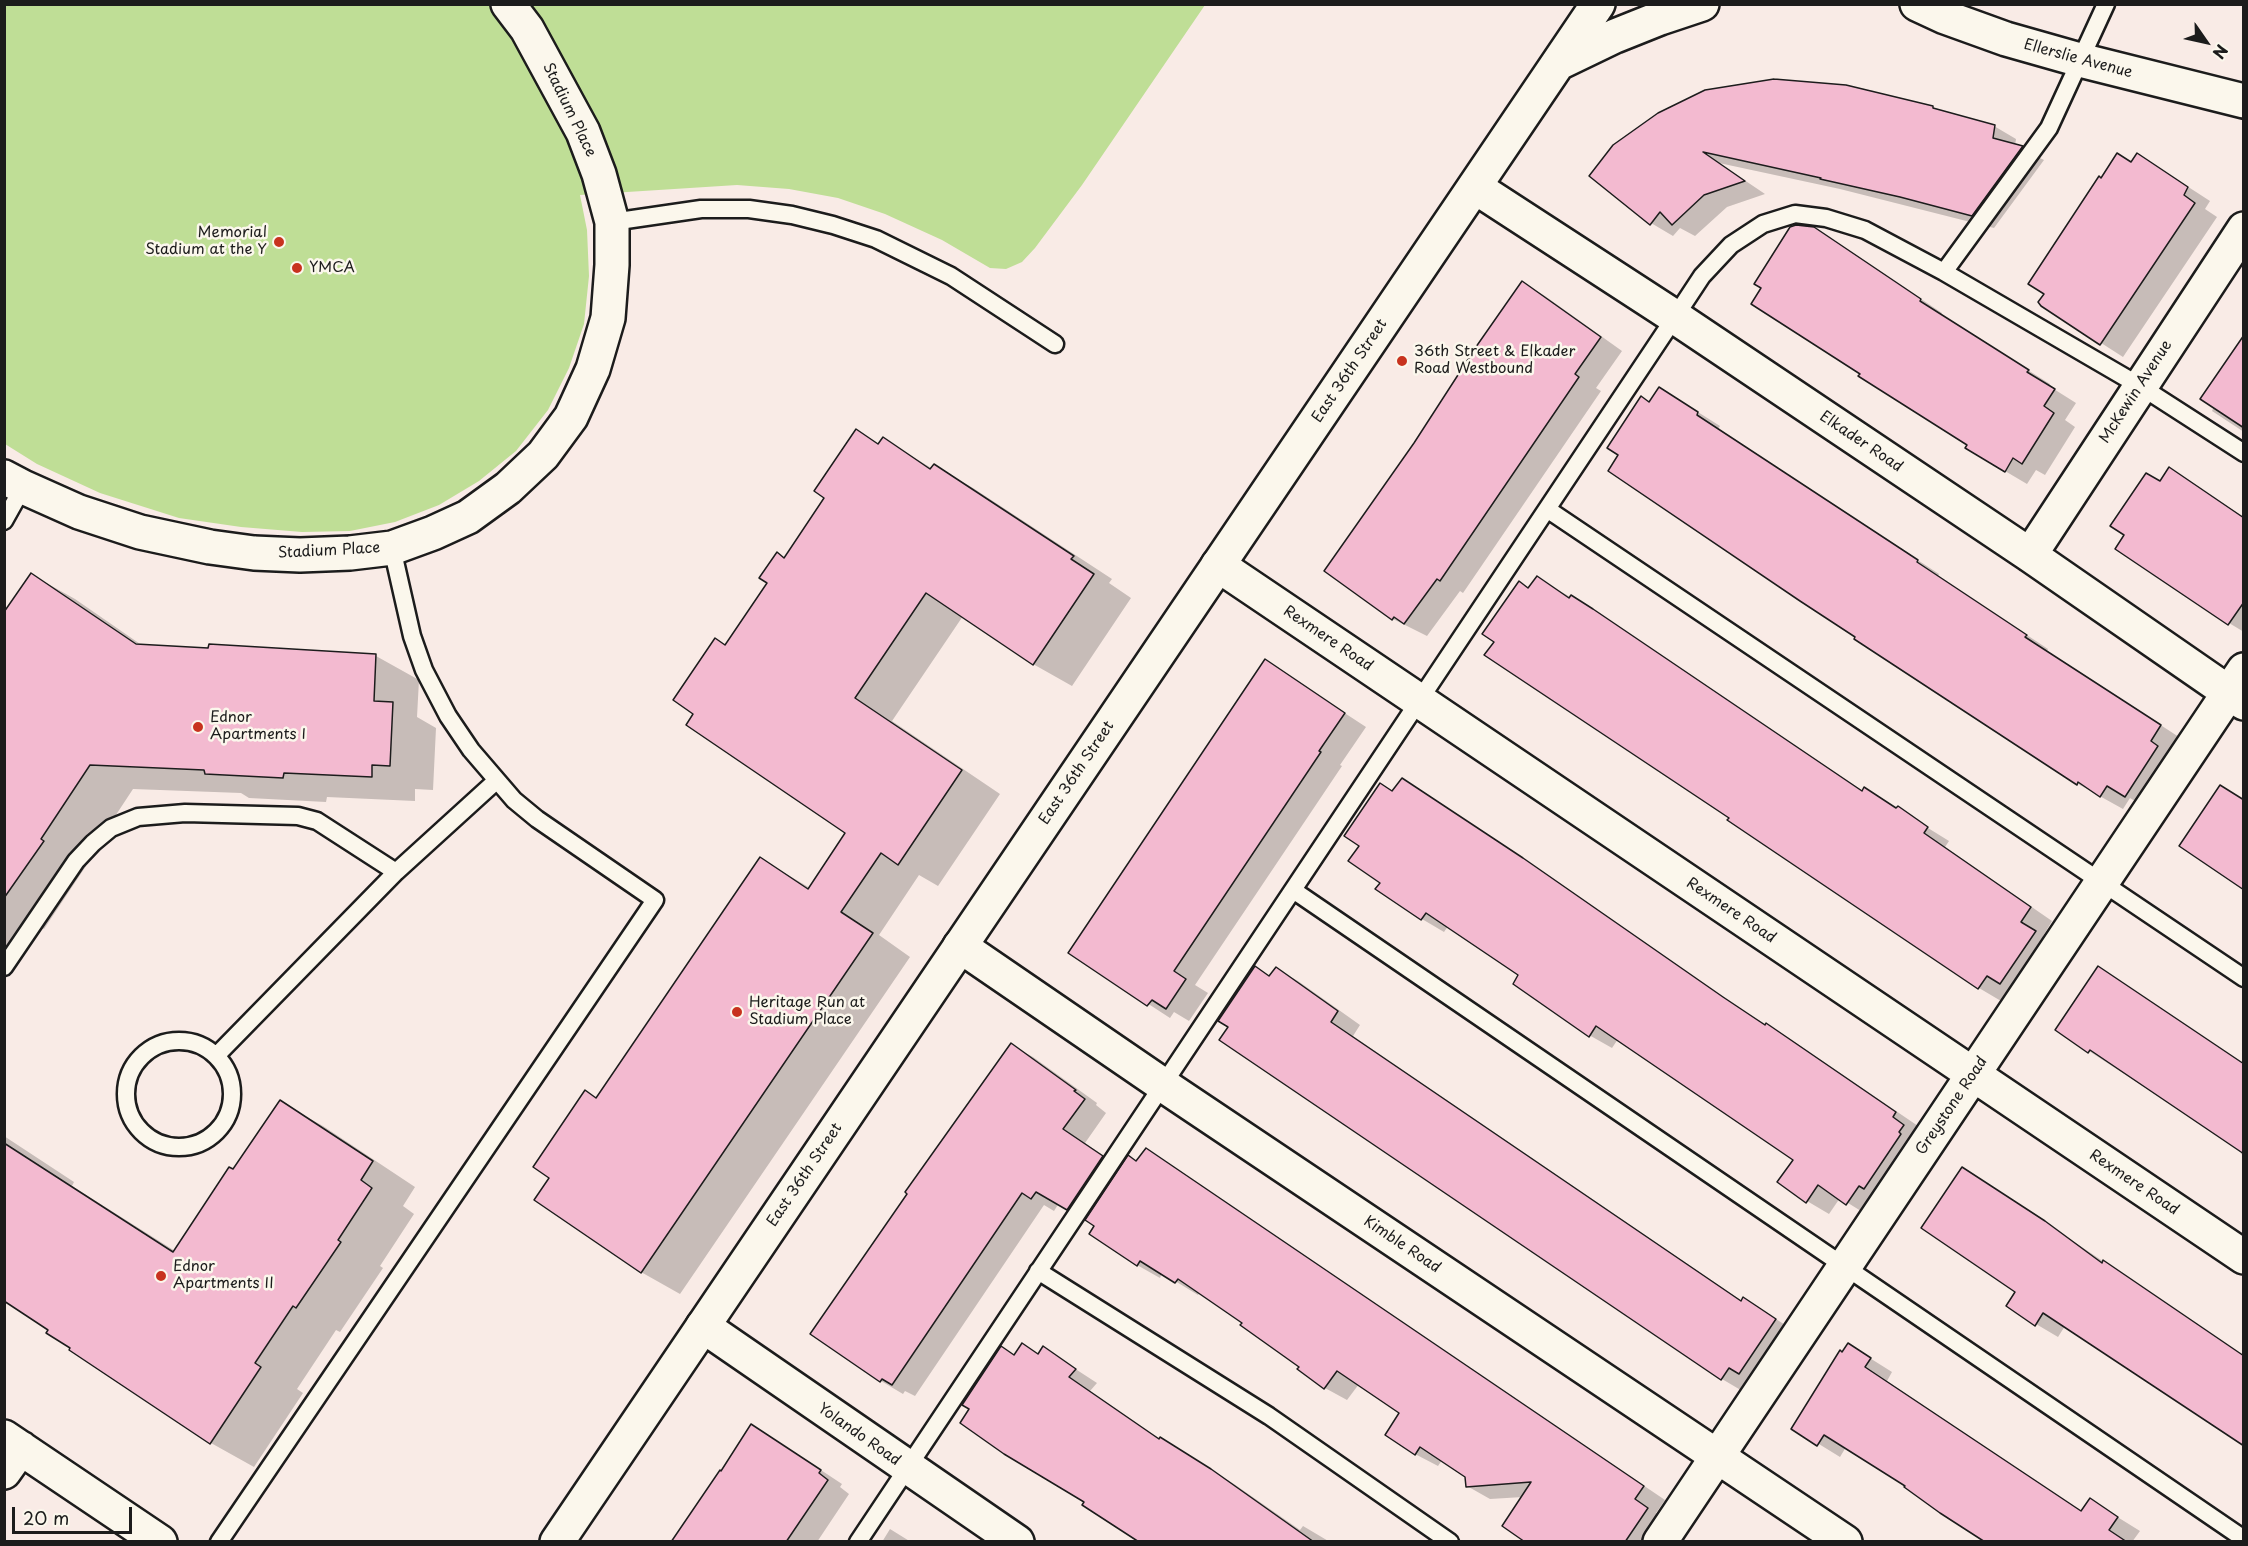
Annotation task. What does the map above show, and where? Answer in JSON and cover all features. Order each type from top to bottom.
[{"type":"street","name":"Stadium Place","points":[[14,482],[79,512],[140,532],[210,548],[300,555],[350,553],[392,548],[468,517],[508,488],[543,455],[572,417],[593,369],[608,318],[612,222],[599,174],[583,132],[527,29],[508,4]]},
{"type":"street","name":"East 36th Street","points":[[557,1542],[1598,4]]},
{"type":"street","points":[[1558,64],[1615,36],[1702,4]]},
{"type":"street","name":"Ellerslie Avenue","points":[[1917,4],[1945,17],[2006,39],[2244,101]]},
{"type":"street","name":"Elkader Road","points":[[1475,187],[1675,317],[2030,555],[2238,688]]},
{"type":"street","name":"McKewin Avenue","points":[[2030,555],[2244,229]]},
{"type":"street","name":"Rexmere Road","points":[[1218,565],[2244,1257]]},
{"type":"street","name":"Greystone Road","points":[[1660,1542],[2101,882],[2238,688]]},
{"type":"street","name":"Kimble Road","points":[[960,946],[1163,1085],[1845,1542]]},
{"type":"street","name":"Yolando Road","points":[[703,1326],[1017,1542]]},
{"type":"street","points":[[10,1452],[160,1542]]},
{"type":"lane","points":[[1944,272],[2049,128],[2106,4]]},
{"type":"lane","points":[[612,222],[701,209],[749,209],[792,215],[833,225],[876,239],[951,276],[1055,344]]},
{"type":"lane","points":[[858,1542],[1702,276],[1731,245],[1763,224],[1795,214],[1826,218],[1864,230],[1944,272],[2140,386],[2244,453]]},
{"type":"lane","points":[[4,521],[14,482]]},
{"type":"lane","points":[[1547,509],[2244,978]]},
{"type":"lane","points":[[219,1542],[656,900],[537,819],[496,781],[448,716],[424,670],[412,636],[392,548]]},
{"type":"lane","points":[[216,1056],[396,873],[496,781]]},
{"type":"lane","points":[[4,967],[76,861],[111,828],[138,817],[185,813],[298,816],[317,821],[396,873]]},
{"type":"lane","points":[[1293,890],[2244,1539]]},
{"type":"lane","points":[[169,1042],[186,1042],[202,1046],[216,1056],[226,1070],[232,1086],[232,1104],[226,1120],[215,1134],[200,1143],[183,1148],[165,1146],[150,1138],[136,1126],[129,1111],[126,1093],[130,1076],[138,1060],[153,1048],[169,1042]]},
{"type":"lane","points":[[1038,1272],[1269,1416],[1450,1542]]},
{"type":"green space","name":"YMCA","points":[[4,5],[1205,5],[1082,185],[1035,248],[1022,262],[1006,269],[990,268],[942,240],[885,214],[838,198],[789,189],[737,185],[580,195],[587,230],[589,276],[584,324],[569,368],[548,410],[516,451],[479,481],[439,505],[395,522],[350,531],[302,532],[241,527],[179,518],[100,493],[37,464],[5,444]]},
{"type":"building","points":[[1774,79],[1846,85],[1933,106],[1933,108],[1995,125],[1993,138],[2023,146],[1972,216],[1821,178],[1703,152],[1745,181],[1704,195],[1672,225],[1660,212],[1650,225],[1589,176],[1613,145],[1658,113],[1705,90]]},
{"type":"building","points":[[2117,153],[2131,162],[2137,153],[2188,187],[2184,195],[2195,203],[2100,345],[2041,306],[2038,302],[2044,294],[2028,284],[2099,176],[2101,178]]},
{"type":"building","points":[[1796,225],[1814,227],[1921,299],[1920,301],[2055,389],[2044,406],[2054,413],[2022,464],[2013,458],[2005,472],[1965,448],[1967,445],[1858,376],[1860,374],[1751,304],[1761,288],[1754,284],[1790,227]]},
{"type":"building","points":[[1522,281],[1601,337],[1575,374],[1579,377],[1440,581],[1437,579],[1404,624],[1394,617],[1392,620],[1324,571],[1414,443]]},
{"type":"building","points":[[2244,335],[2244,428],[2200,399]]},
{"type":"building","points":[[1659,387],[1698,412],[1697,415],[1918,560],[1917,562],[2027,635],[2025,637],[2161,725],[2151,741],[2158,746],[2125,797],[2107,786],[2100,797],[2078,782],[2077,785],[1854,639],[1855,637],[1608,471],[1618,455],[1607,448],[1641,396],[1649,402]]},
{"type":"building","points":[[856,429],[878,444],[883,437],[930,469],[934,464],[1074,556],[1071,559],[1094,574],[1033,665],[926,593],[855,698],[962,770],[898,865],[881,853],[841,912],[873,933],[641,1273],[534,1200],[549,1178],[533,1167],[585,1090],[596,1098],[760,857],[808,889],[845,833],[686,725],[693,714],[673,700],[715,638],[725,645],[767,583],[759,578],[777,552],[784,558],[824,498],[814,491]]},
{"type":"building","points":[[2169,467],[2244,518],[2244,602],[2228,625],[2115,549],[2124,535],[2110,526],[2146,473],[2160,481]]},
{"type":"building","name":"Ednor Apartments I","points":[[31,573],[136,644],[208,648],[209,644],[376,654],[374,701],[393,702],[390,766],[372,765],[372,777],[284,773],[283,778],[205,774],[204,770],[90,765],[41,839],[44,841],[4,898],[4,612]]},
{"type":"building","points":[[1537,576],[1569,598],[1571,595],[1593,609],[1862,791],[1864,787],[1896,808],[1898,806],[1928,827],[1924,833],[2031,907],[2021,922],[2036,931],[2000,984],[1987,976],[1978,989],[1727,820],[1729,818],[1484,655],[1494,642],[1482,634],[1519,581],[1528,588]]},
{"type":"building","points":[[1265,659],[1345,713],[1174,971],[1186,979],[1166,1009],[1152,1000],[1147,1006],[1068,953]]},
{"type":"building","points":[[1402,778],[1896,1112],[1893,1117],[1904,1125],[1899,1132],[1901,1134],[1864,1189],[1859,1186],[1846,1205],[1818,1185],[1806,1203],[1777,1182],[1793,1160],[1596,1026],[1589,1037],[1513,984],[1518,975],[1426,913],[1421,920],[1375,889],[1380,883],[1348,861],[1359,846],[1344,836],[1380,783],[1392,791]]},
{"type":"building","points":[[2220,785],[2244,800],[2244,890],[2179,846]]},
{"type":"building","points":[[1255,966],[1269,976],[1276,967],[1338,1011],[1331,1022],[1741,1301],[1743,1297],[1776,1319],[1739,1374],[1729,1368],[1721,1380],[1219,1040],[1228,1027],[1218,1021]]},
{"type":"building","points":[[2098,966],[2244,1064],[2244,1154],[2090,1050],[2088,1053],[2055,1030]]},
{"type":"building","points":[[1011,1043],[1085,1099],[1063,1129],[1103,1156],[1067,1210],[1036,1192],[1031,1199],[1022,1193],[892,1385],[882,1379],[880,1382],[810,1334],[907,1194],[905,1192]]},
{"type":"building","name":"Ednor Apartments II","points":[[280,1100],[373,1161],[361,1180],[372,1188],[338,1240],[341,1242],[296,1308],[293,1306],[255,1363],[261,1367],[210,1444],[69,1350],[70,1348],[46,1333],[48,1330],[4,1301],[4,1143],[173,1252],[229,1167],[233,1169]]},
{"type":"building","points":[[1146,1148],[1644,1486],[1635,1499],[1648,1508],[1625,1542],[1525,1542],[1502,1526],[1531,1482],[1466,1487],[1465,1477],[1420,1447],[1415,1455],[1385,1435],[1399,1413],[1337,1371],[1324,1389],[1297,1369],[1299,1367],[1240,1325],[1242,1323],[1178,1279],[1175,1283],[1140,1261],[1137,1266],[1089,1234],[1094,1226],[1085,1220],[1128,1155],[1136,1161]]},
{"type":"building","points":[[1962,1167],[2045,1221],[2102,1263],[2103,1260],[2244,1356],[2244,1446],[2043,1313],[2035,1326],[2006,1306],[2015,1292],[1921,1228]]},
{"type":"building","points":[[1022,1343],[1038,1354],[1043,1346],[1076,1369],[1069,1377],[1159,1439],[1160,1437],[1211,1469],[1314,1542],[1139,1542],[1082,1505],[1084,1502],[1004,1454],[960,1423],[969,1409],[962,1405],[1001,1346],[1014,1355]]},
{"type":"building","points":[[1848,1343],[1871,1358],[1865,1367],[2081,1511],[2090,1498],[2118,1517],[2109,1530],[2127,1542],[1985,1542],[1940,1513],[1905,1486],[1824,1435],[1817,1446],[1791,1429],[1840,1350],[1842,1352]]},
{"type":"building","points":[[751,1424],[821,1470],[819,1473],[828,1480],[786,1542],[671,1542],[721,1471]]},
{"type":"place","name":"Memorial Stadium at the Y","points":[[279,242]]},
{"type":"place","name":"YMCA","points":[[297,268]]},
{"type":"place","name":"36th Street & Elkader Road Westbound","points":[[1402,361]]},
{"type":"place","name":"Ednor Apartments I","points":[[198,727]]},
{"type":"place","name":"Heritage Run at Stadium Place","points":[[737,1012]]},
{"type":"place","name":"Ednor Apartments II","points":[[161,1276]]}]
